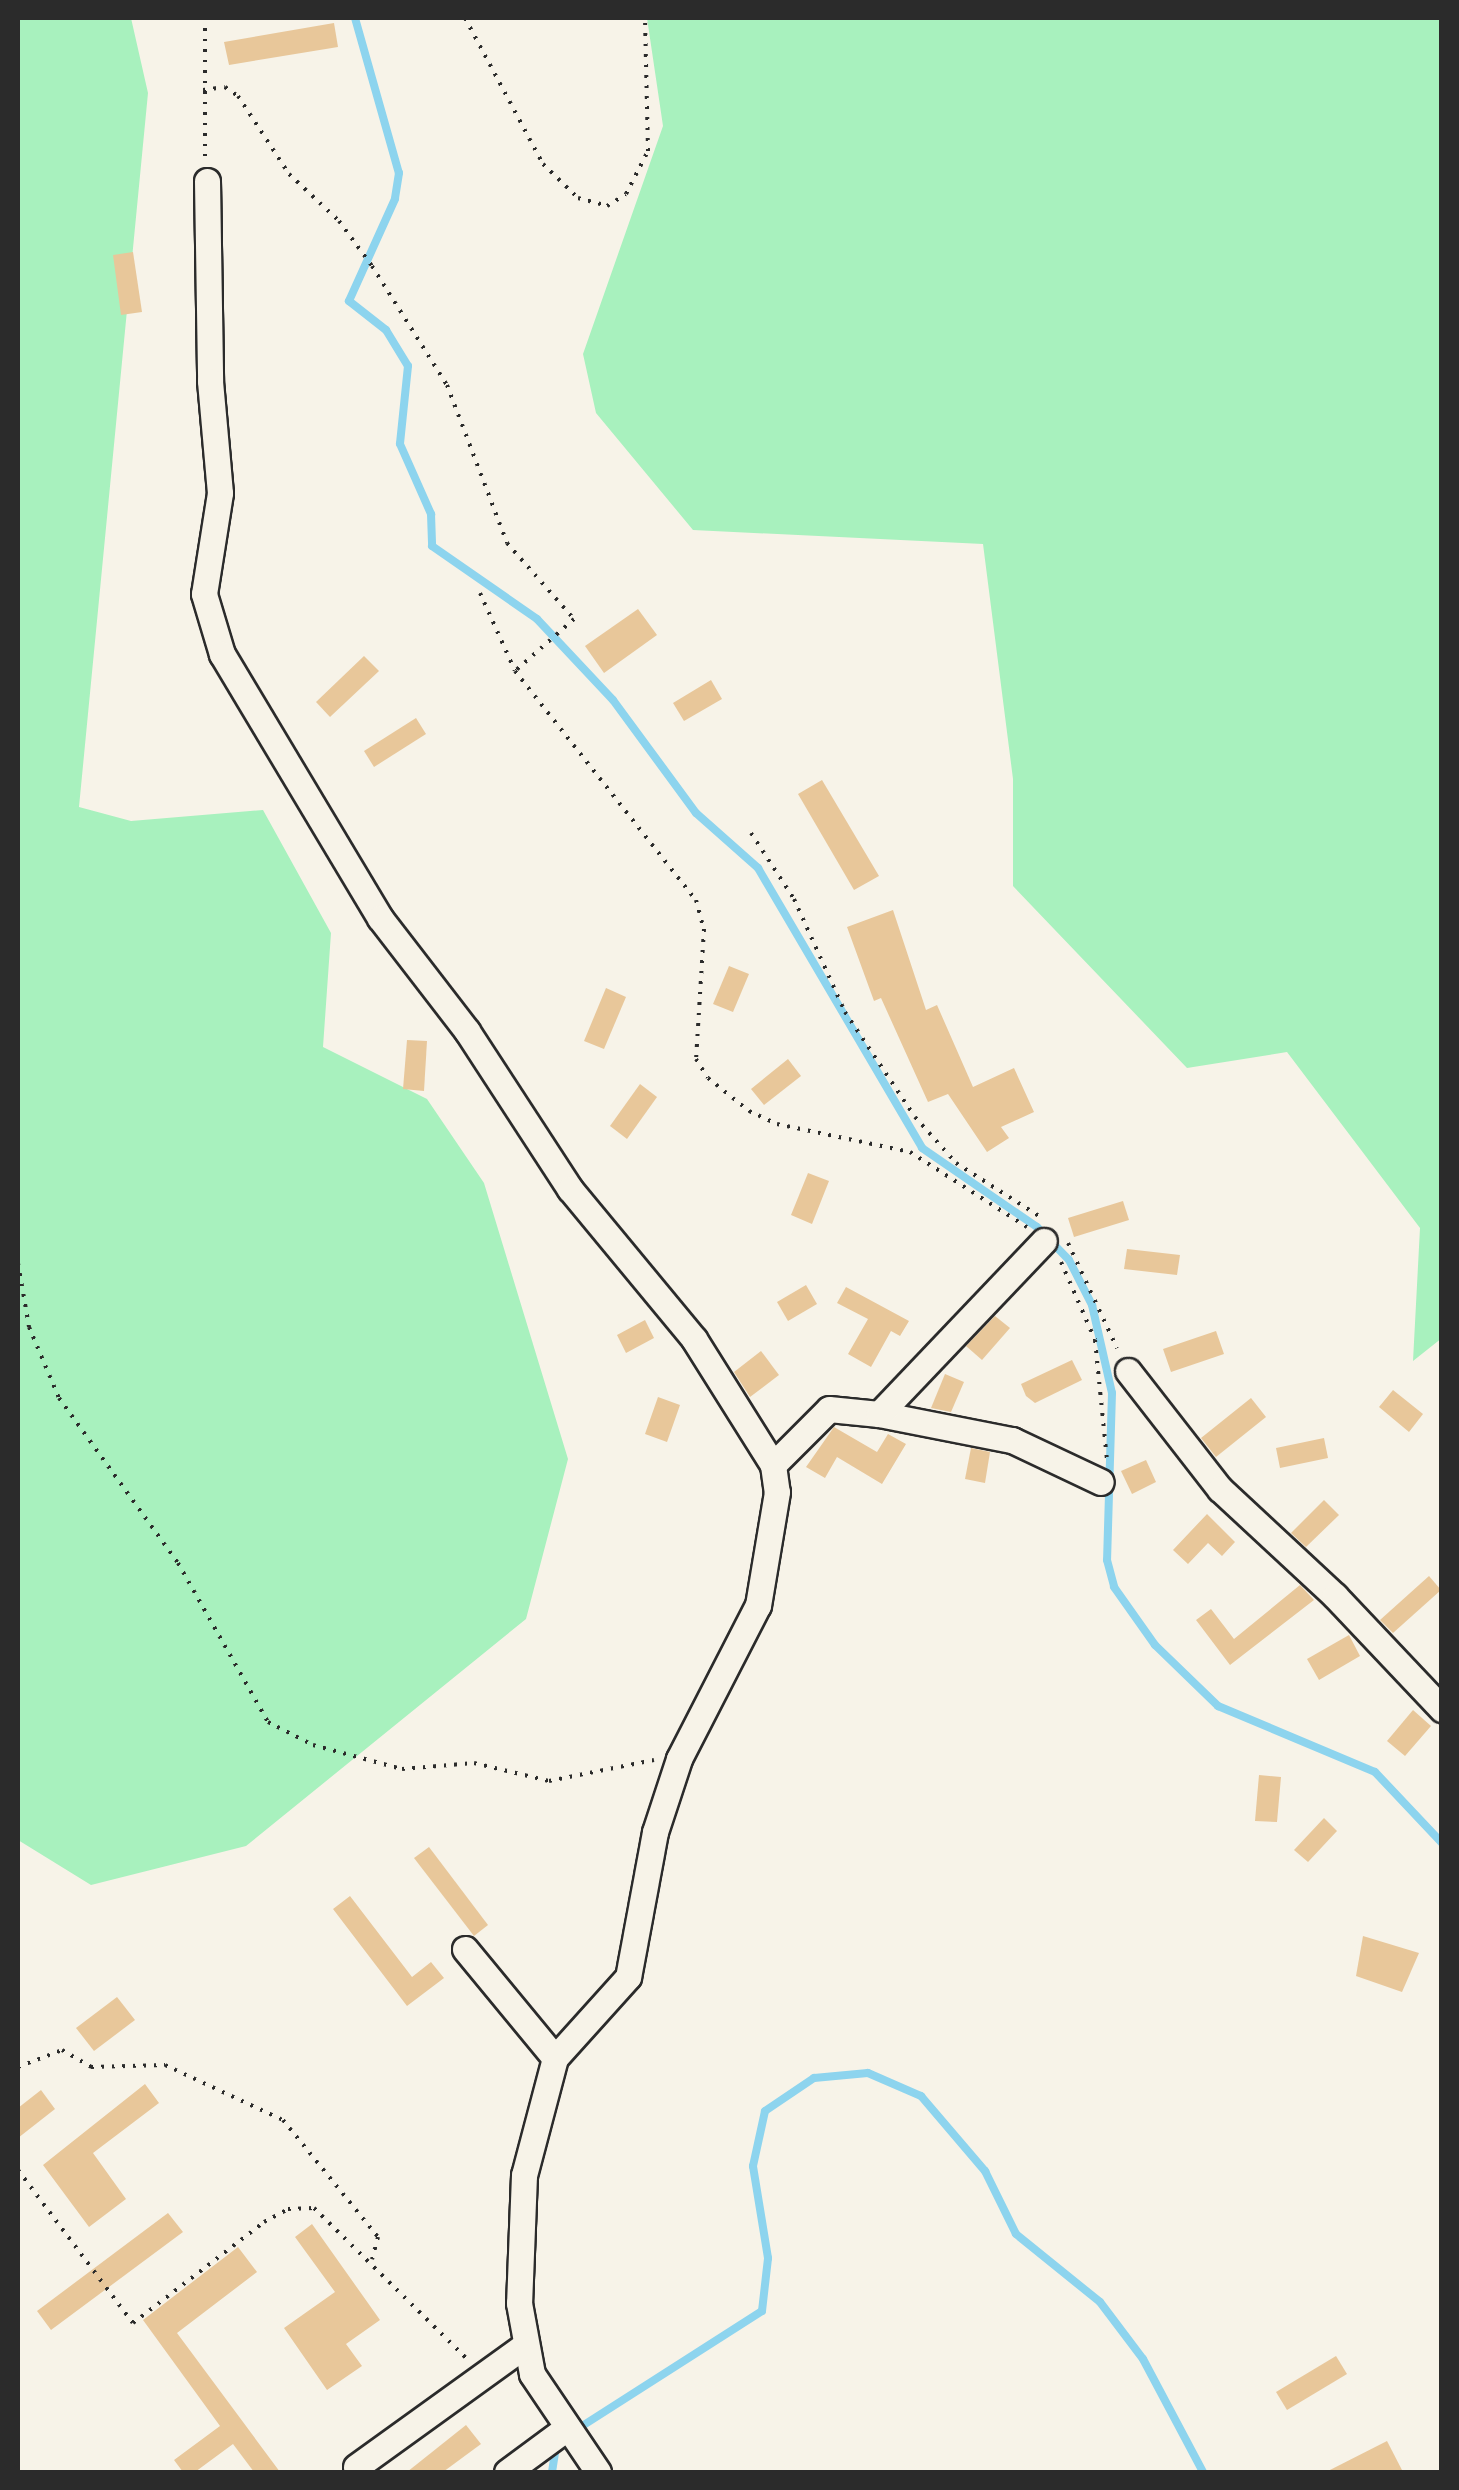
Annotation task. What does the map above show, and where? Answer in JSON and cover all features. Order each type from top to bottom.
[{"type":"street","points":[[207,181],[210,381],[220,494],[204,594],[222,654],[380,918],[467,1031],[570,1188],[694,1340],[773,1465],[777,1492],[758,1605],[679,1760],[651,1848],[628,1978],[556,2058],[544,2082],[518,2219],[524,2345],[532,2374],[564,2430],[598,2472]]},
{"type":"street","points":[[879,1414],[1050,1232]]},
{"type":"street","points":[[1128,1371],[1220,1489],[1335,1596],[1442,1709]]},
{"type":"street","points":[[773,1465],[829,1409],[879,1414],[1012,1440],[1102,1482]]},
{"type":"street","points":[[465,1950],[556,2058]]},
{"type":"street","points":[[356,2466],[524,2345]]},
{"type":"street","points":[[507,2472],[564,2430]]},
{"type":"path","points":[[205,18],[207,181]]},
{"type":"path","points":[[465,18],[542,164],[565,189],[607,206],[626,194],[648,151],[645,18]]},
{"type":"path","points":[[203,90],[226,87],[238,96],[290,174],[360,248],[447,385],[507,544],[574,619],[562,635],[514,671]]},
{"type":"path","points":[[480,593],[514,671],[696,900],[704,928],[696,1059],[708,1078],[748,1112],[777,1124],[910,1152],[1050,1232],[1094,1340],[1107,1460],[1102,1482]]},
{"type":"path","points":[[751,833],[794,899],[845,1012],[915,1117],[956,1163],[1050,1232],[1128,1371]]},
{"type":"path","points":[[18,1263],[28,1327],[59,1398],[169,1550],[268,1722],[312,1745],[402,1769],[474,1763],[549,1781],[646,1760],[679,1760]]},
{"type":"path","points":[[18,2067],[62,2050],[91,2067],[165,2065],[274,2115],[294,2128],[378,2237],[372,2260]]},
{"type":"path","points":[[18,2170],[133,2323],[195,2271],[288,2209],[314,2208],[331,2218],[481,2373]]},
{"type":"green space","points":[[18,18],[131,18],[148,93],[79,807],[131,821],[263,810],[331,933],[323,1047],[427,1099],[484,1183],[568,1459],[526,1619],[246,1846],[91,1885],[18,1840]]},
{"type":"green space","points":[[647,18],[1441,18],[1442,1338],[1413,1361],[1420,1228],[1287,1052],[1187,1068],[1013,886],[1013,779],[983,544],[693,530],[596,413],[583,354],[663,126]]},
{"type":"building","points":[[334,23],[338,47],[229,65],[224,42]]},
{"type":"building","points":[[133,252],[142,312],[121,315],[113,255]]},
{"type":"building","points":[[638,609],[657,635],[604,673],[585,646]]},
{"type":"building","points":[[364,656],[379,671],[330,717],[316,702]]},
{"type":"building","points":[[711,680],[722,699],[684,721],[673,703]]},
{"type":"building","points":[[416,718],[426,734],[374,767],[364,751]]},
{"type":"building","points":[[822,780],[879,876],[854,890],[798,794]]},
{"type":"building","points":[[893,910],[926,1010],[937,1005],[973,1087],[1014,1068],[1034,1112],[1001,1127],[1009,1138],[987,1152],[948,1094],[928,1102],[881,998],[874,1001],[847,927]]},
{"type":"building","points":[[729,966],[749,974],[733,1012],[713,1004]]},
{"type":"building","points":[[606,988],[626,997],[604,1049],[584,1041]]},
{"type":"building","points":[[407,1040],[427,1041],[424,1091],[403,1089]]},
{"type":"building","points":[[788,1059],[801,1076],[764,1105],[751,1089]]},
{"type":"building","points":[[640,1084],[657,1097],[627,1139],[610,1126]]},
{"type":"building","points":[[808,1173],[829,1181],[812,1224],[791,1215]]},
{"type":"building","points":[[1123,1201],[1129,1220],[1074,1237],[1068,1218]]},
{"type":"building","points":[[1127,1249],[1180,1255],[1177,1275],[1124,1269]]},
{"type":"building","points":[[806,1285],[817,1304],[788,1321],[777,1302]]},
{"type":"building","points":[[846,1287],[909,1321],[900,1336],[891,1331],[871,1367],[848,1354],[868,1319],[837,1303]]},
{"type":"building","points":[[995,1316],[1010,1328],[982,1360],[966,1346]]},
{"type":"building","points":[[645,1320],[654,1338],[626,1353],[617,1335]]},
{"type":"building","points":[[1216,1331],[1224,1354],[1171,1372],[1163,1349]]},
{"type":"building","points":[[761,1351],[779,1375],[750,1397],[734,1372]]},
{"type":"building","points":[[1072,1360],[1082,1380],[1035,1403],[1026,1396],[1021,1384]]},
{"type":"building","points":[[945,1374],[964,1382],[951,1412],[931,1408]]},
{"type":"building","points":[[1393,1390],[1423,1414],[1409,1432],[1379,1407]]},
{"type":"building","points":[[658,1397],[680,1405],[667,1442],[645,1434]]},
{"type":"building","points":[[1251,1398],[1266,1417],[1216,1457],[1201,1438]]},
{"type":"building","points":[[834,1427],[877,1452],[888,1434],[906,1444],[882,1484],[837,1457],[825,1478],[806,1467]]},
{"type":"building","points":[[1324,1438],[1328,1458],[1280,1468],[1276,1448]]},
{"type":"building","points":[[971,1448],[990,1452],[985,1483],[965,1479]]},
{"type":"building","points":[[1146,1460],[1156,1482],[1132,1494],[1121,1471]]},
{"type":"building","points":[[1324,1500],[1339,1515],[1306,1547],[1291,1533]]},
{"type":"building","points":[[1207,1514],[1235,1542],[1222,1556],[1208,1543],[1188,1564],[1173,1550]]},
{"type":"building","points":[[1429,1576],[1441,1590],[1393,1633],[1380,1620]]},
{"type":"building","points":[[1300,1585],[1314,1600],[1230,1665],[1196,1620],[1211,1609],[1234,1639]]},
{"type":"building","points":[[1349,1635],[1360,1656],[1319,1680],[1307,1659]]},
{"type":"building","points":[[1413,1710],[1431,1726],[1405,1756],[1387,1741]]},
{"type":"building","points":[[1259,1775],[1281,1777],[1277,1822],[1255,1821]]},
{"type":"building","points":[[1324,1818],[1337,1831],[1308,1862],[1294,1850]]},
{"type":"building","points":[[429,1847],[488,1925],[474,1936],[414,1858]]},
{"type":"building","points":[[350,1896],[412,1977],[431,1962],[444,1978],[407,2006],[333,1909]]},
{"type":"building","points":[[1363,1936],[1419,1953],[1402,1992],[1356,1976]]},
{"type":"building","points":[[117,1997],[135,2020],[94,2051],[76,2028]]},
{"type":"building","points":[[145,2084],[159,2103],[93,2153],[126,2199],[89,2227],[43,2165]]},
{"type":"building","points":[[41,2090],[55,2109],[18,2138],[18,2108]]},
{"type":"building","points":[[168,2213],[183,2232],[51,2330],[37,2311]]},
{"type":"building","points":[[312,2224],[380,2320],[346,2344],[362,2366],[327,2390],[284,2328],[335,2292],[295,2237]]},
{"type":"building","points":[[238,2247],[257,2272],[177,2333],[280,2472],[254,2472],[233,2444],[195,2472],[183,2472],[174,2460],[220,2426],[143,2320]]},
{"type":"building","points":[[1336,2356],[1347,2374],[1287,2410],[1276,2392]]},
{"type":"building","points":[[466,2425],[481,2444],[443,2472],[407,2472]]},
{"type":"building","points":[[1387,2441],[1403,2472],[1326,2472]]},
{"type":"waterway","points":[[355,18],[399,173],[395,199],[349,301],[386,330],[408,366],[400,444],[431,514],[432,546],[537,619],[613,700],[696,813],[758,868],[922,1148],[1037,1227],[1069,1260],[1092,1305],[1112,1393],[1107,1560],[1114,1587],[1155,1645],[1218,1706],[1375,1772],[1442,1843]]},
{"type":"waterway","points":[[579,2428],[762,2311],[768,2258],[753,2166],[765,2111],[814,2078],[868,2073],[921,2096],[985,2171],[1016,2234],[1100,2302],[1143,2359],[1203,2472]]},
{"type":"waterway","points":[[552,2472],[555,2453]]}]
